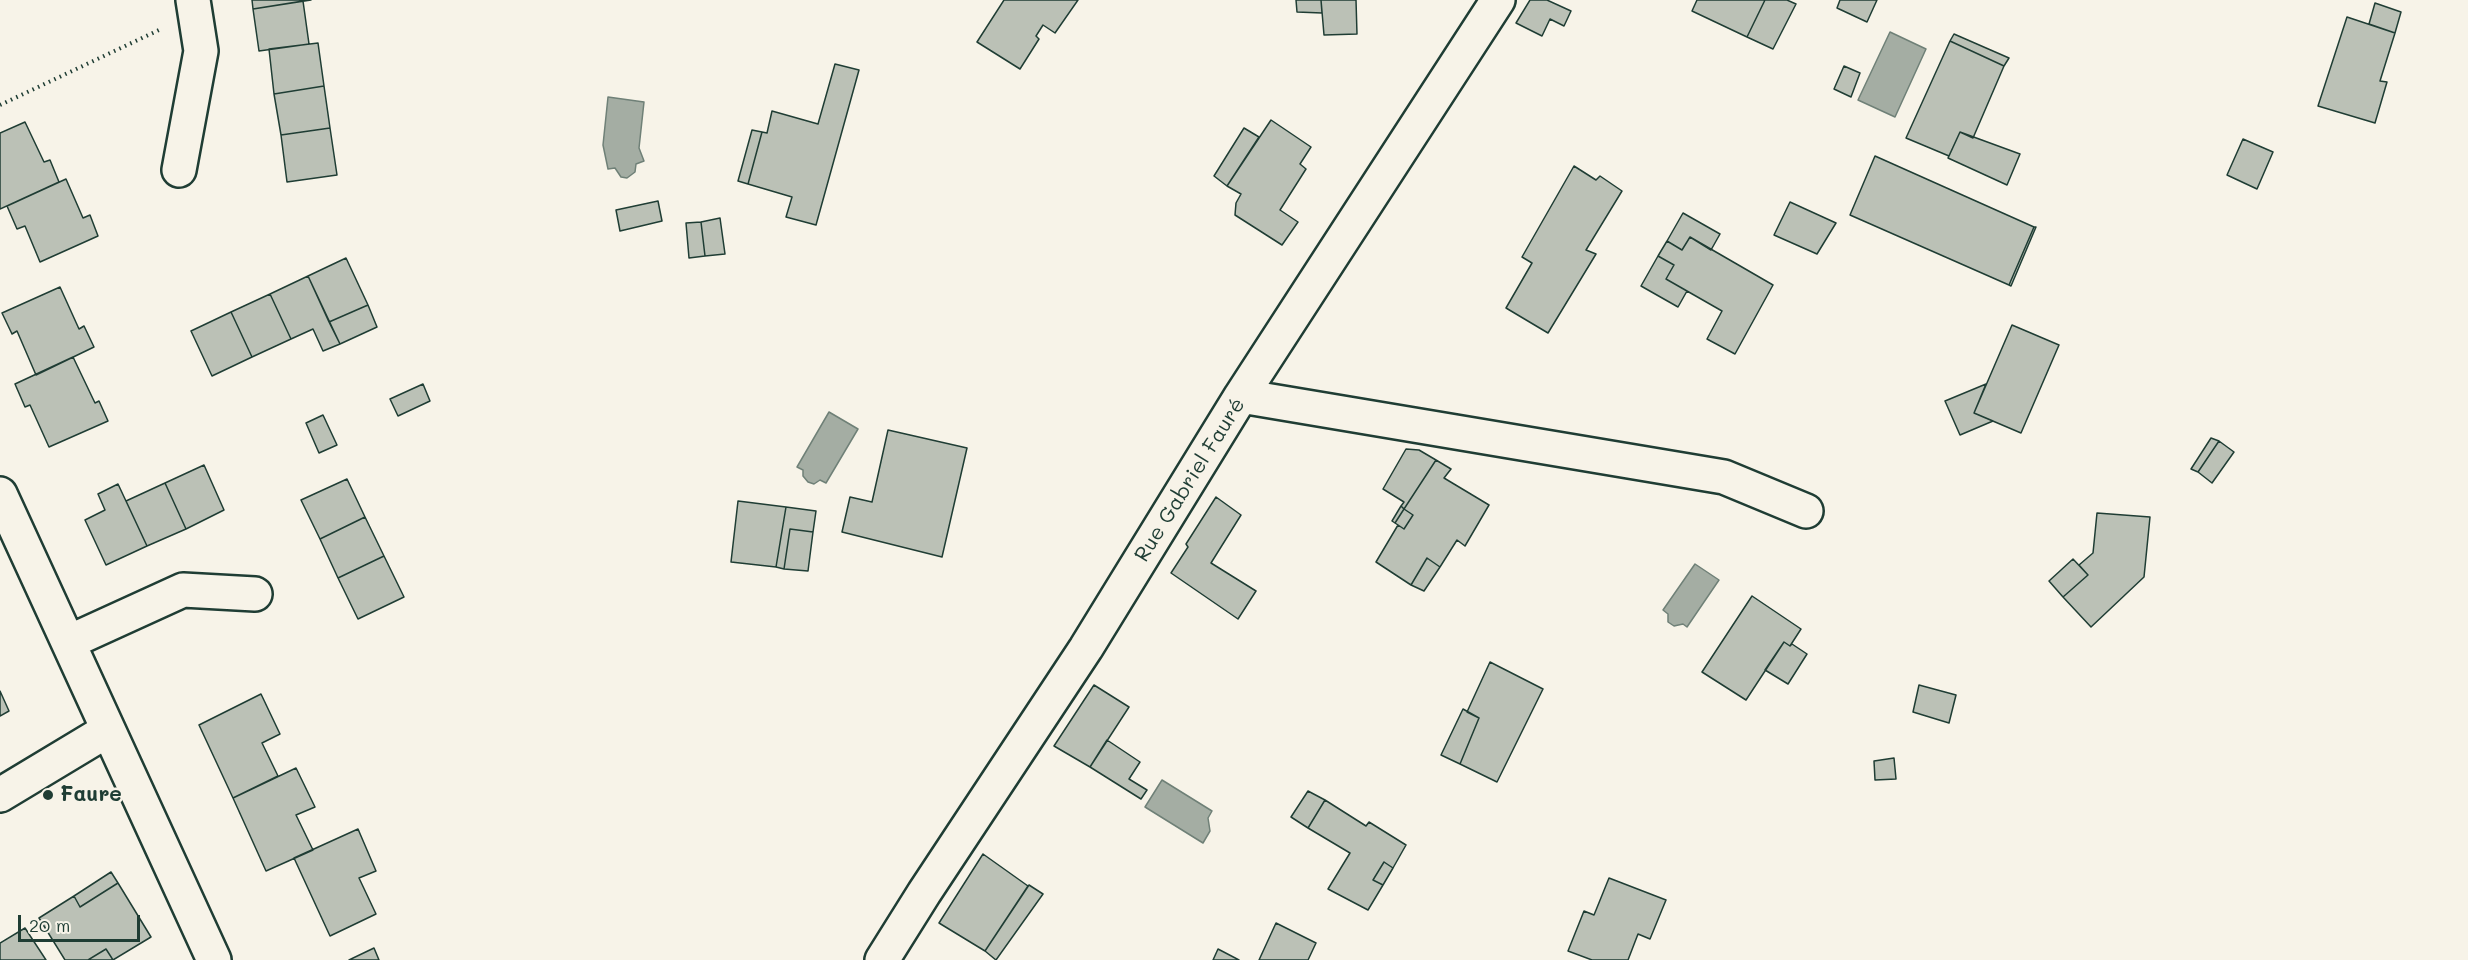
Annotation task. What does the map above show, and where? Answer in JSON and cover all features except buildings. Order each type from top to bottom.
[{"type":"street","name":"Rue Gabriel Fauré","points":[[882,960],[1086,648],[1241,396],[1498,0]]},
{"type":"street","points":[[179,170],[201,51],[194,6]]},
{"type":"street","points":[[1241,396],[1725,477],[1806,511]]},
{"type":"street","points":[[0,494],[214,960]]},
{"type":"street","points":[[69,642],[183,590],[255,594]]},
{"type":"street","points":[[0,795],[108,730]]},
{"type":"path","points":[[0,105],[194,6]]},
{"type":"shaded area","points":[[1890,32],[1926,49],[1895,117],[1858,100]]},
{"type":"shaded area","points":[[608,97],[644,102],[639,148],[644,161],[636,164],[635,172],[627,178],[621,177],[615,168],[608,169],[603,145]]},
{"type":"shaded area","points":[[829,412],[858,429],[826,483],[820,480],[814,484],[808,482],[803,476],[803,470],[797,467]]},
{"type":"shaded area","points":[[1695,564],[1719,580],[1687,627],[1683,624],[1674,626],[1668,622],[1668,614],[1663,610]]},
{"type":"shaded area","points":[[1162,780],[1212,811],[1208,818],[1210,831],[1203,843],[1145,807]]},
{"type":"place","name":"Faure","points":[[48,795]]}]
